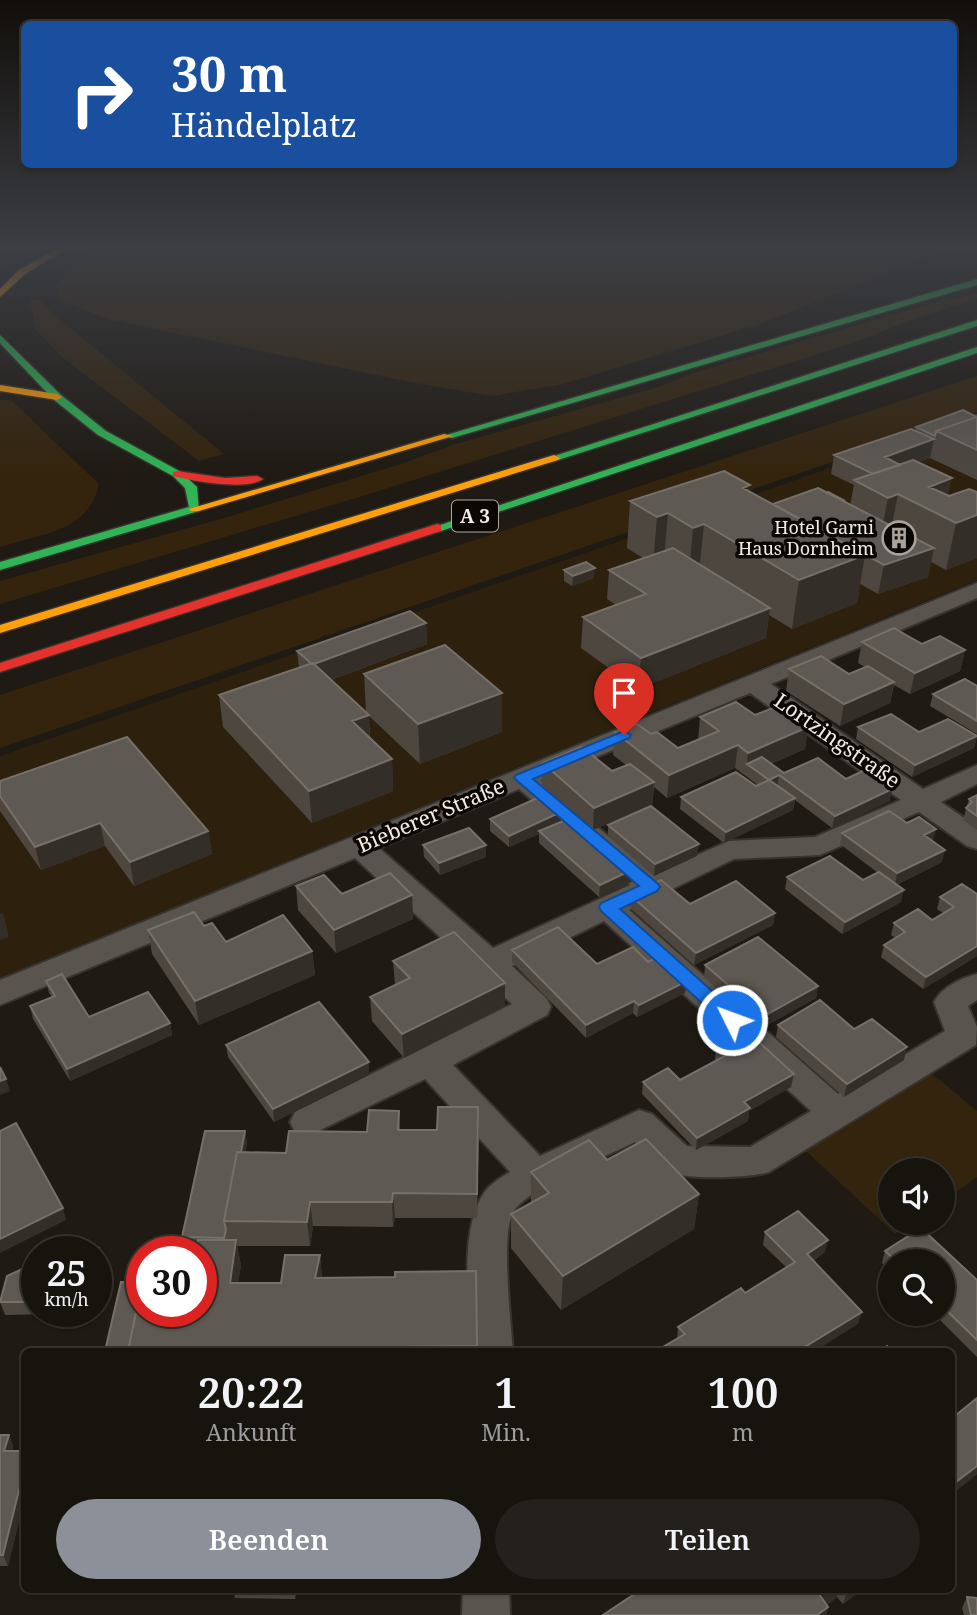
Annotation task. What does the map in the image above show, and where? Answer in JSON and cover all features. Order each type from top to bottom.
[{"type":"main road","points":[[0,566],[833,324]]},
{"type":"main road","name":"A 3","points":[[0,629],[614,439],[973,324]]},
{"type":"main road","points":[[0,338],[57,397],[102,433],[136,470]]},
{"type":"main road","name":"A 3","points":[[0,668],[649,460],[977,350]]},
{"type":"main road","points":[[1,372],[26,367]]},
{"type":"main road","points":[[0,388],[57,397]]},
{"type":"main road","points":[[102,433],[177,474],[191,487],[195,509]]},
{"type":"main road","points":[[177,474],[239,480],[318,472]]},
{"type":"main road","points":[[167,498],[195,509]]},
{"type":"main road","points":[[119,530],[147,508]]},
{"type":"street","name":"Bieberer Straße","points":[[0,993],[977,590]]},
{"type":"street","name":"Lortzingstraße","points":[[751,681],[977,840]]},
{"type":"street","name":"Lortzingstraße","points":[[923,800],[977,773]]},
{"type":"street","points":[[522,778],[651,887]]},
{"type":"street","points":[[489,962],[729,850],[820,846],[923,800]]},
{"type":"street","points":[[308,1122],[535,1007],[489,962],[359,846]]},
{"type":"street","points":[[607,907],[836,1113]]},
{"type":"street","points":[[492,1348],[492,1218],[505,1196],[535,1175],[639,1124],[679,1161],[756,1162],[964,1036],[963,993]]},
{"type":"street","points":[[429,1062],[535,1175]]},
{"type":"street","points":[[486,1593],[486,1615]]},
{"type":"shaded area","points":[[34,324],[66,324],[224,454],[199,461],[62,357],[35,329]]},
{"type":"shaded area","points":[[133,324],[759,324],[563,384],[492,396],[410,382]]},
{"type":"shaded area","points":[[859,324],[900,324],[853,343],[356,498],[0,604],[0,581],[224,518],[401,464],[456,444],[655,388],[694,373]]},
{"type":"shaded area","points":[[977,376],[977,412],[0,748],[0,695]]},
{"type":"shaded area","points":[[0,400],[11,400],[99,484],[85,513],[74,522],[62,529],[0,547]]},
{"type":"shaded area","points":[[977,417],[977,580],[0,978],[0,756]]},
{"type":"shaded area","points":[[930,1072],[977,1111],[977,1177],[955,1193],[955,1158],[878,1158],[878,1218],[805,1150]]},
{"type":"building","points":[[963,410],[977,417],[936,431],[935,436],[916,427]]},
{"type":"building","points":[[977,417],[977,450],[936,431]]},
{"type":"building","points":[[911,429],[934,439],[885,457],[900,465],[873,474],[834,455]]},
{"type":"building","points":[[913,460],[952,478],[929,487],[949,496],[969,489],[977,492],[977,515],[956,523],[898,494],[888,498],[854,480]]},
{"type":"building","points":[[724,471],[750,485],[743,488],[865,555],[799,580],[704,524],[693,528],[668,513],[657,517],[630,501]]},
{"type":"building","points":[[818,488],[934,548],[884,565],[773,504]]},
{"type":"building","points":[[673,548],[770,608],[641,658],[583,617],[646,594],[609,570]]},
{"type":"building","points":[[586,562],[595,568],[573,576],[564,570]]},
{"type":"building","points":[[410,611],[426,623],[314,664],[297,651]]},
{"type":"building","points":[[894,628],[922,644],[940,636],[965,650],[915,673],[862,642]]},
{"type":"building","points":[[445,645],[502,693],[418,724],[364,674]]},
{"type":"building","points":[[821,656],[849,674],[868,666],[894,682],[844,704],[789,669]]},
{"type":"building","points":[[313,663],[369,715],[352,721],[392,759],[309,791],[219,695]]},
{"type":"building","points":[[965,679],[977,686],[977,721],[933,694]]},
{"type":"building","points":[[736,702],[755,715],[778,706],[808,727],[748,753],[738,745],[669,775],[615,732],[637,724],[651,734],[657,732],[678,748],[719,731],[700,717]]},
{"type":"building","points":[[891,714],[919,732],[948,719],[977,736],[915,765],[858,727]]},
{"type":"building","points":[[127,737],[208,831],[130,862],[100,823],[35,847],[0,796],[0,781]]},
{"type":"building","points":[[582,747],[612,771],[630,764],[654,782],[594,808],[543,763]]},
{"type":"building","points":[[762,757],[784,773],[818,758],[846,779],[865,770],[892,789],[835,816],[779,775],[769,780],[747,764]]},
{"type":"building","points":[[736,772],[756,786],[769,780],[795,798],[726,832],[681,797]]},
{"type":"building","points":[[977,795],[977,816],[966,808],[972,802],[969,799]]},
{"type":"building","points":[[542,796],[561,812],[509,836],[490,819]]},
{"type":"building","points":[[651,806],[699,844],[655,864],[608,825]]},
{"type":"building","points":[[889,811],[907,823],[919,817],[936,829],[924,835],[945,850],[897,873],[842,833]]},
{"type":"building","points":[[573,817],[634,869],[600,885],[539,831]]},
{"type":"building","points":[[469,828],[486,845],[439,863],[423,845]]},
{"type":"building","points":[[830,856],[863,880],[879,872],[904,890],[845,922],[787,877]]},
{"type":"building","points":[[390,873],[412,895],[334,930],[296,886],[324,875],[342,894]]},
{"type":"building","points":[[661,880],[690,904],[736,881],[775,913],[696,953],[630,895]]},
{"type":"building","points":[[962,884],[977,894],[977,946],[926,977],[884,945],[905,932],[894,923],[918,909],[932,920],[954,907],[940,897]]},
{"type":"building","points":[[194,912],[204,926],[212,923],[226,942],[283,915],[312,951],[195,1001],[148,930]]},
{"type":"building","points":[[558,927],[597,964],[633,947],[648,962],[660,956],[687,981],[639,1005],[634,1001],[586,1025],[512,950]]},
{"type":"building","points":[[454,932],[505,983],[402,1034],[370,997],[410,978],[393,961]]},
{"type":"building","points":[[758,937],[818,986],[764,1016],[705,965]]},
{"type":"building","points":[[62,974],[89,1017],[148,992],[170,1023],[67,1069],[30,1006],[55,996],[46,981]]},
{"type":"building","points":[[820,1000],[854,1029],[872,1019],[907,1047],[847,1084],[778,1025]]},
{"type":"building","points":[[319,1002],[369,1062],[273,1109],[226,1045]]},
{"type":"building","points":[[748,1032],[794,1074],[744,1102],[750,1108],[697,1138],[643,1082],[668,1068],[680,1080],[725,1056],[716,1048]]},
{"type":"building","points":[[0,1067],[6,1079],[0,1081]]},
{"type":"building","points":[[438,1107],[478,1107],[477,1194],[393,1193],[392,1202],[310,1202],[307,1222],[224,1221],[237,1152],[286,1153],[289,1131],[367,1132],[369,1110],[399,1111],[398,1130],[437,1130]]},
{"type":"building","points":[[16,1123],[63,1208],[0,1239],[0,1131]]},
{"type":"building","points":[[205,1131],[245,1131],[241,1152],[237,1152],[224,1221],[224,1238],[182,1236]]},
{"type":"building","points":[[646,1139],[699,1194],[563,1276],[511,1214],[549,1193],[531,1172],[589,1140],[607,1160]]},
{"type":"building","points":[[798,1211],[828,1240],[807,1254],[862,1312],[803,1348],[661,1348],[685,1334],[678,1327],[741,1288],[745,1293],[795,1262],[765,1232]]},
{"type":"building","points":[[910,1235],[929,1235],[944,1249],[888,1249]]},
{"type":"building","points":[[217,1240],[236,1240],[230,1283],[281,1283],[285,1255],[320,1255],[315,1278],[395,1277],[395,1272],[476,1271],[477,1346],[128,1348],[133,1327],[217,1327]]},
{"type":"building","points":[[955,1260],[977,1280],[977,1340],[955,1319]]},
{"type":"building","points":[[21,1270],[21,1302],[0,1302],[7,1276]]},
{"type":"building","points":[[121,1282],[126,1282],[126,1327],[133,1327],[129,1348],[106,1348]]},
{"type":"building","points":[[977,1398],[977,1466],[956,1482],[955,1414]]},
{"type":"building","points":[[0,1435],[9,1435],[4,1451],[21,1451],[21,1482],[3,1555],[0,1555]]},
{"type":"building","points":[[636,1593],[820,1593],[828,1607],[817,1615],[603,1615]]},
{"type":"building","points":[[967,1597],[977,1598],[977,1615],[971,1615]]},
{"type":"traffic: fast","points":[[448,436],[831,324]]},
{"type":"traffic: fast","points":[[554,458],[973,324]]},
{"type":"traffic: fast","points":[[0,338],[57,397],[102,433],[177,474],[191,487],[195,509]]},
{"type":"traffic: fast","points":[[437,528],[977,350]]},
{"type":"traffic: fast","points":[[0,566],[195,509]]},
{"type":"traffic: slow","points":[[0,388],[57,397]]},
{"type":"traffic: slow","points":[[195,509],[448,436]]},
{"type":"traffic: slow","points":[[0,629],[554,458]]},
{"type":"traffic: jam","points":[[177,474],[225,481],[257,479]]},
{"type":"traffic: jam","points":[[0,668],[437,528]]},
{"type":"place","name":"Hotel Garni Haus Dornheim","points":[[899,538]]},
{"type":"route","points":[[624,735],[522,778],[651,887],[607,907],[732,1020]]}]
